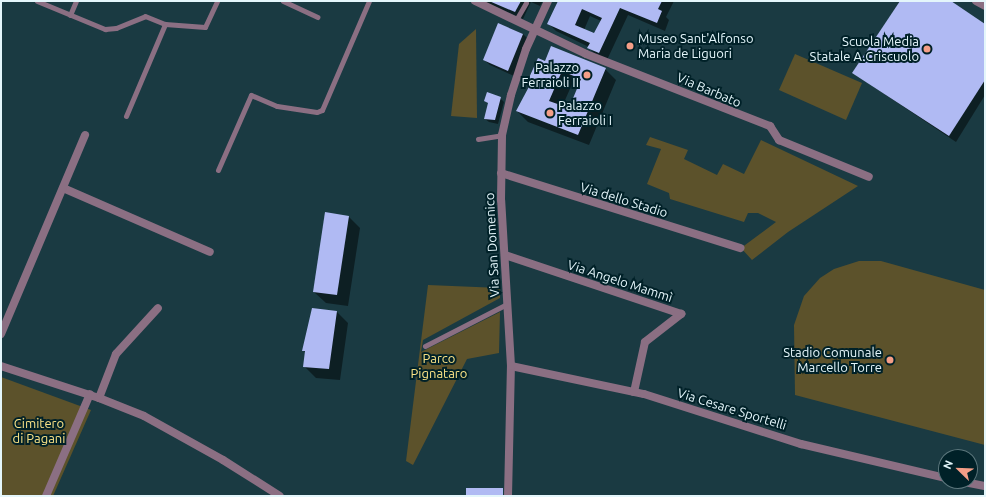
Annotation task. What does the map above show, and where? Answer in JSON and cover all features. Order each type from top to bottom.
[{"type":"street","name":"Via Barbato","points":[[475,1],[586,54],[770,126],[779,140],[869,177]]},
{"type":"street","name":"Via San Domenico","points":[[508,496],[511,366],[501,173],[502,135],[511,95],[535,30],[548,1]]},
{"type":"street","points":[[976,1],[985,6]]},
{"type":"street","points":[[1,334],[85,135]]},
{"type":"street","name":"Via dello Stadio","points":[[501,173],[741,248]]},
{"type":"street","points":[[63,188],[210,252]]},
{"type":"street","name":"Via Angelo Mammì","points":[[505,255],[681,314],[645,342],[634,392]]},
{"type":"street","points":[[99,398],[116,354],[158,308]]},
{"type":"street","points":[[1,366],[90,394],[167,427],[280,496]]},
{"type":"street","name":"Via Cesare Sportelli","points":[[511,366],[634,392],[761,429],[801,444],[938,476]]},
{"type":"street","points":[[46,496],[90,394]]},
{"type":"lane","points":[[37,1],[105,29],[116,28],[145,16],[166,24],[205,27],[217,1]]},
{"type":"lane","points":[[70,15],[76,1]]},
{"type":"lane","points":[[283,1],[318,17]]},
{"type":"lane","points":[[218,170],[251,95],[277,106],[317,112],[322,110],[369,1]]},
{"type":"lane","points":[[516,20],[526,3]]},
{"type":"lane","points":[[126,116],[166,24]]},
{"type":"lane","points":[[478,139],[502,135]]},
{"type":"lane","points":[[424,346],[507,304]]},
{"type":"green space","points":[[476,29],[477,118],[451,116],[459,44]]},
{"type":"green space","points":[[795,54],[862,83],[846,120],[779,90]]},
{"type":"green space","points":[[650,137],[688,150],[684,159],[717,175],[723,164],[744,174],[761,140],[858,186],[788,232],[752,260],[741,248],[776,222],[758,213],[748,213],[744,222],[670,199],[669,193],[647,184],[661,149],[646,145]]},
{"type":"green space","name":"Stadio Comunale Marcello Torre","points":[[859,261],[881,261],[985,290],[985,445],[795,395],[794,325],[804,296],[820,278],[834,269]]},
{"type":"green space","name":"Parco Pignataro","points":[[428,285],[500,288],[500,298],[423,340],[421,352],[500,312],[499,353],[467,359],[413,465],[406,461]]},
{"type":"green space","name":"Cimitero di Pagani","points":[[1,377],[91,410],[53,496],[1,496]]},
{"type":"building","points":[[489,1],[521,1],[515,12]]},
{"type":"building","points":[[558,1],[662,1],[658,9],[662,11],[657,23],[620,8],[599,53],[587,48],[590,43],[547,24]],"holes":[[[582,9],[602,18],[594,33],[575,25]]]},
{"type":"building","name":"Scuola Media Statale A.Criscuolo","points":[[900,1],[951,1],[985,24],[985,80],[949,136],[852,73]]},
{"type":"building","points":[[498,23],[523,34],[508,71],[483,60]]},
{"type":"building","points":[[551,46],[606,68],[578,135],[516,111],[532,81],[528,80],[538,58],[545,61]],"holes":[[[562,71],[581,79],[569,108],[549,101]]]},
{"type":"building","points":[[487,92],[501,97],[495,120],[484,119],[488,103],[484,101]]},
{"type":"building","points":[[325,212],[349,216],[337,295],[313,292]]},
{"type":"building","points":[[312,308],[337,311],[329,369],[303,367],[305,351],[302,351]]},
{"type":"building","points":[[466,488],[503,488],[503,496],[466,496]]},
{"type":"place","name":"Museo Sant'Alfonso Maria de Liguori","points":[[630,46]]},
{"type":"place","name":"Scuola Media Statale A.Criscuolo","points":[[927,49]]},
{"type":"place","name":"Palazzo Ferraioli II","points":[[587,75]]},
{"type":"place","name":"Palazzo Ferraioli I","points":[[550,113]]},
{"type":"place","name":"Stadio Comunale Marcello Torre","points":[[890,360]]}]
